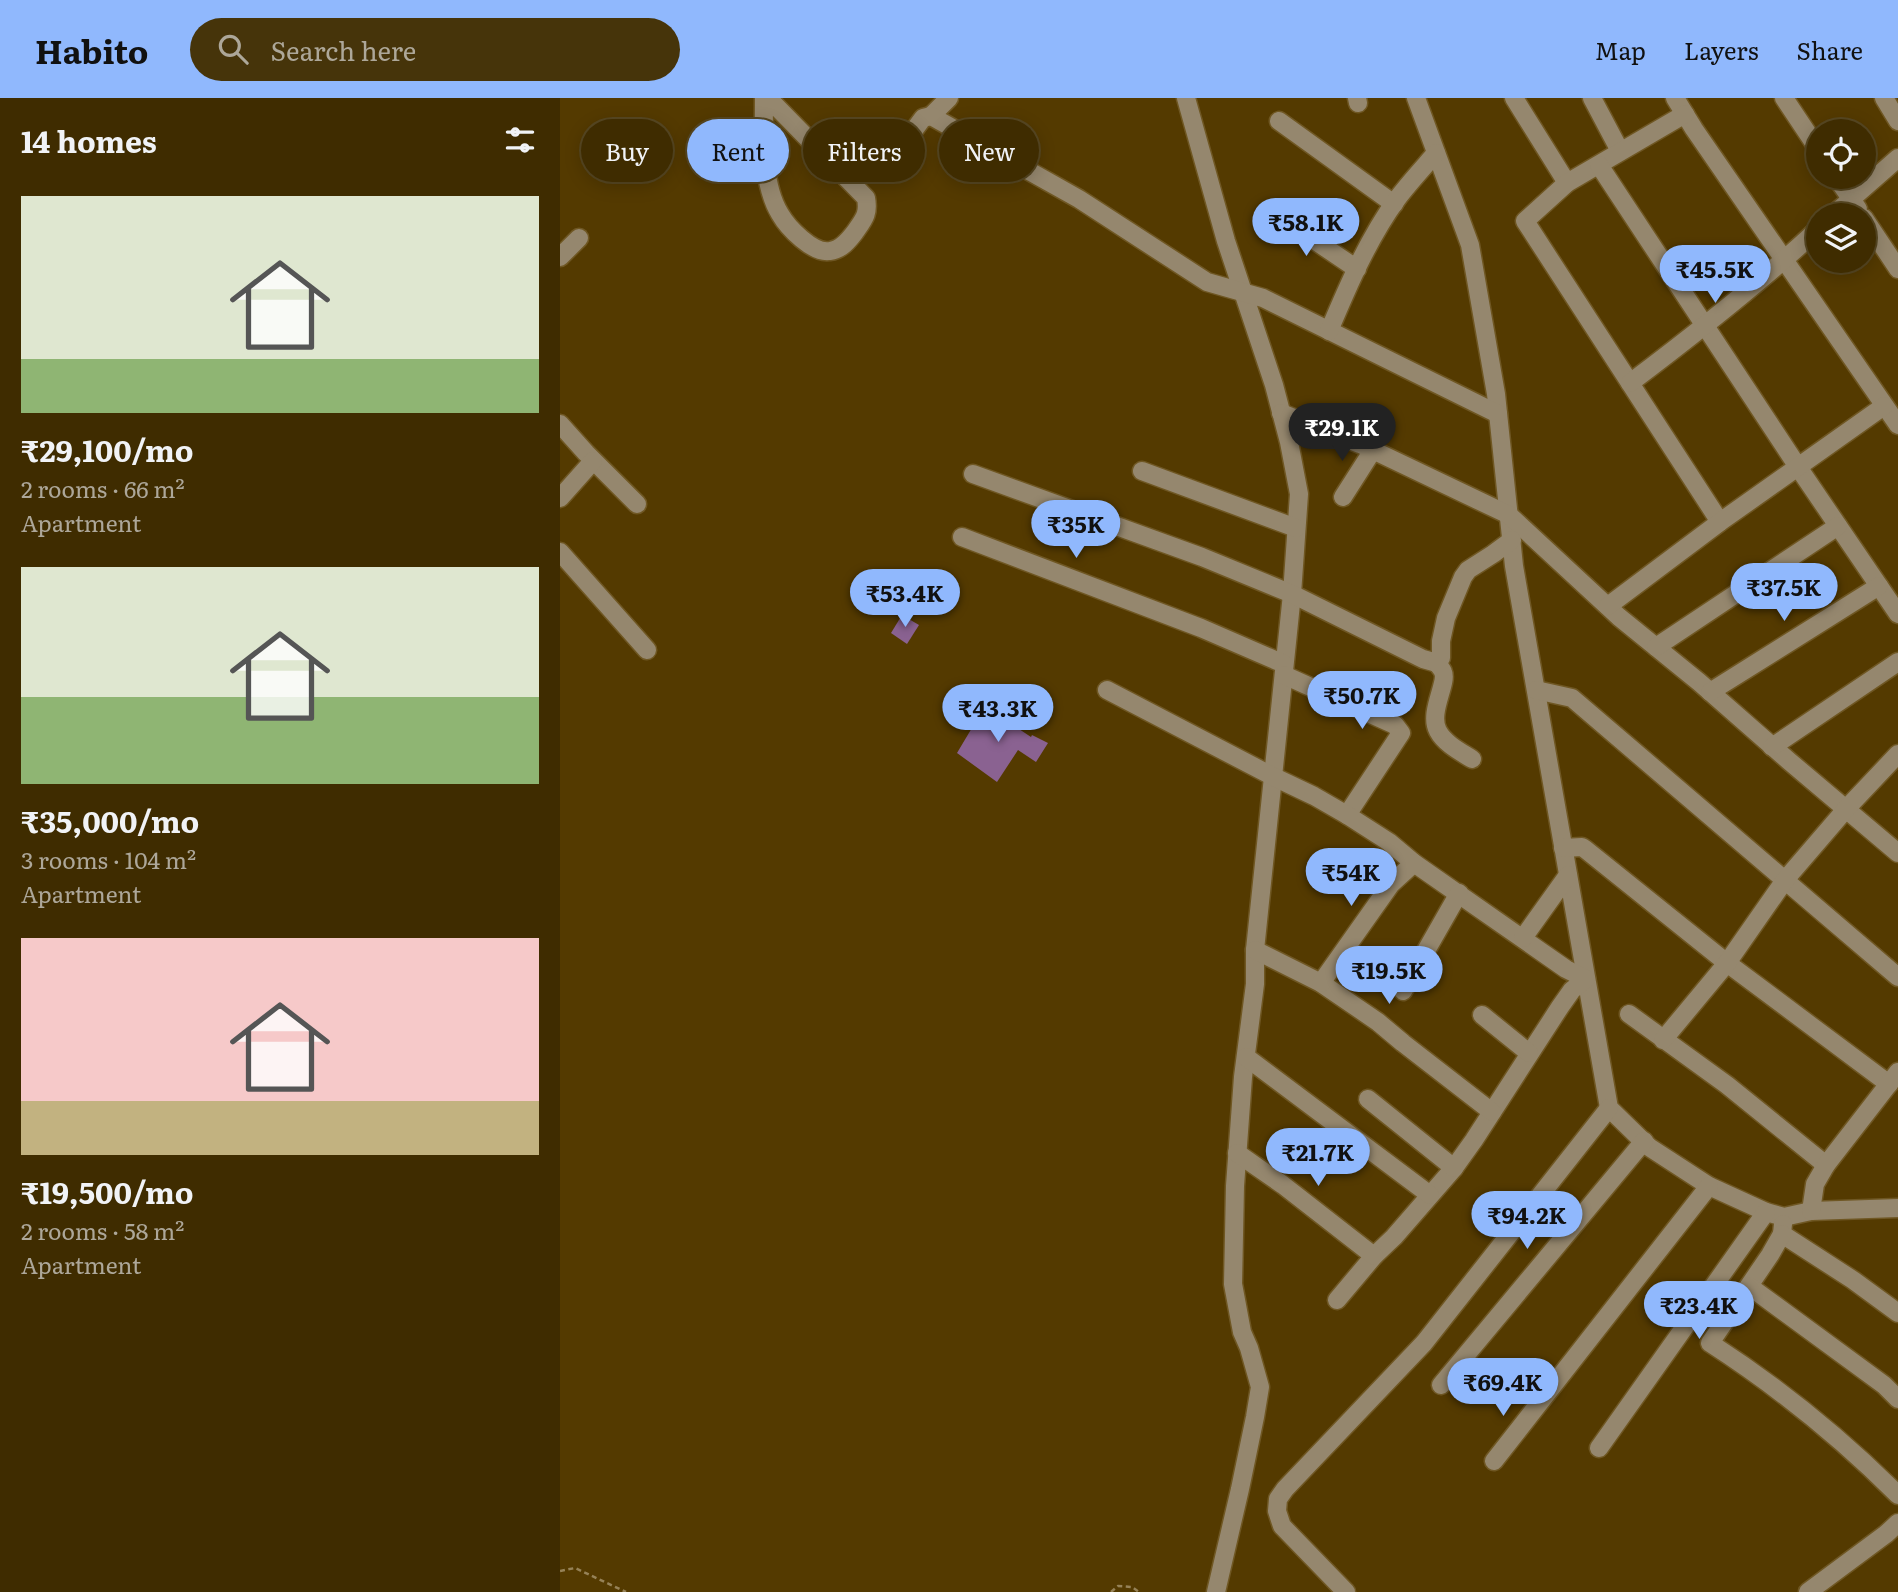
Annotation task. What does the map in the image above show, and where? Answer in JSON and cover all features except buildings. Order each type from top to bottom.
[{"type":"street","points":[[766,98],[866,198],[868,209],[862,222],[838,249],[829,252],[813,247],[793,232],[779,213],[765,159],[766,98]]},
{"type":"street","points":[[922,119],[931,116],[949,98]]},
{"type":"street","points":[[1186,98],[1242,293],[1281,413],[1299,494],[1292,594],[1255,950],[1255,984],[1245,1058],[1233,1223],[1233,1284],[1242,1332],[1259,1387],[1258,1403],[1216,1592]]},
{"type":"street","points":[[1416,98],[1470,245],[1496,394],[1514,566],[1609,1108],[1644,1141],[1709,1186],[1766,1212],[1898,1313]]},
{"type":"street","points":[[1514,98],[1567,183]]},
{"type":"street","points":[[1592,98],[1620,151]]},
{"type":"street","points":[[1784,98],[1806,131]]},
{"type":"street","points":[[1884,98],[1898,121]]},
{"type":"street","points":[[1608,606],[1798,467],[1893,415],[1680,106],[1600,165],[1567,183],[1525,221],[1720,522]]},
{"type":"street","points":[[931,116],[1079,199],[1207,282],[1263,298],[1498,414]]},
{"type":"street","points":[[1279,121],[1394,204]]},
{"type":"street","points":[[1329,331],[1363,254],[1394,204],[1436,153]]},
{"type":"street","points":[[1846,203],[1898,158]]},
{"type":"street","points":[[1600,165],[1898,614]]},
{"type":"street","points":[[1844,189],[1854,203]]},
{"type":"street","points":[[1277,215],[1357,269]]},
{"type":"street","points":[[1876,236],[1898,269]]},
{"type":"street","points":[[560,257],[579,238]]},
{"type":"street","points":[[1630,383],[1705,326],[1806,240]]},
{"type":"street","points":[[1281,413],[1373,450],[1509,515],[1608,606],[1898,853]]},
{"type":"street","points":[[560,424],[637,504]]},
{"type":"street","points":[[1343,497],[1373,450]]},
{"type":"street","points":[[560,498],[593,461]]},
{"type":"street","points":[[1142,471],[1296,528]]},
{"type":"street","points":[[973,474],[1202,557],[1292,594],[1423,659],[1437,663],[1444,673],[1437,700],[1438,732],[1472,759]]},
{"type":"street","points":[[1656,647],[1838,526]]},
{"type":"street","points":[[962,537],[1201,628],[1395,725],[1401,733],[1347,815]]},
{"type":"street","points":[[1437,663],[1441,658],[1441,641],[1446,618],[1463,577],[1468,570],[1512,540]]},
{"type":"street","points":[[560,552],[647,649]]},
{"type":"street","points":[[1710,692],[1879,586]]},
{"type":"street","points":[[1772,747],[1898,662]]},
{"type":"street","points":[[1536,690],[1572,698],[1898,977]]},
{"type":"street","points":[[1107,691],[1347,815],[1566,969],[1586,979]]},
{"type":"street","points":[[1663,1040],[1727,962],[1785,880],[1898,754]]},
{"type":"street","points":[[1563,848],[1582,847],[1727,962],[1893,1078],[1826,1166],[1815,1184],[1811,1211]]},
{"type":"street","points":[[1321,983],[1391,884],[1414,863]]},
{"type":"street","points":[[1523,938],[1568,875]]},
{"type":"street","points":[[1403,991],[1459,893]]},
{"type":"street","points":[[1255,950],[1321,983],[1378,1022],[1492,1112]]},
{"type":"street","points":[[1338,1300],[1454,1168],[1572,990],[1586,979]]},
{"type":"street","points":[[1629,1014],[1727,1085],[1826,1166]]},
{"type":"street","points":[[1482,1015],[1529,1053]]},
{"type":"street","points":[[1245,1058],[1430,1195]]},
{"type":"street","points":[[1368,1099],[1454,1168]]},
{"type":"street","points":[[1346,1592],[1282,1526],[1277,1511],[1278,1499],[1424,1343],[1609,1108]]},
{"type":"street","points":[[1441,1385],[1644,1141]]},
{"type":"street","points":[[1237,1153],[1374,1256]]},
{"type":"street","points":[[1494,1461],[1709,1186]]},
{"type":"street","points":[[1898,1208],[1811,1211],[1783,1226],[1770,1255],[1710,1343],[1795,1403],[1838,1438],[1898,1494]]},
{"type":"street","points":[[1600,1448],[1766,1212]]},
{"type":"street","points":[[1749,1286],[1884,1385],[1898,1399]]},
{"type":"street","points":[[1808,1592],[1898,1523]]},
{"type":"path","points":[[560,1571],[575,1568],[626,1592]]},
{"type":"path","points":[[1111,1592],[1118,1586],[1132,1587],[1139,1592]]}]
